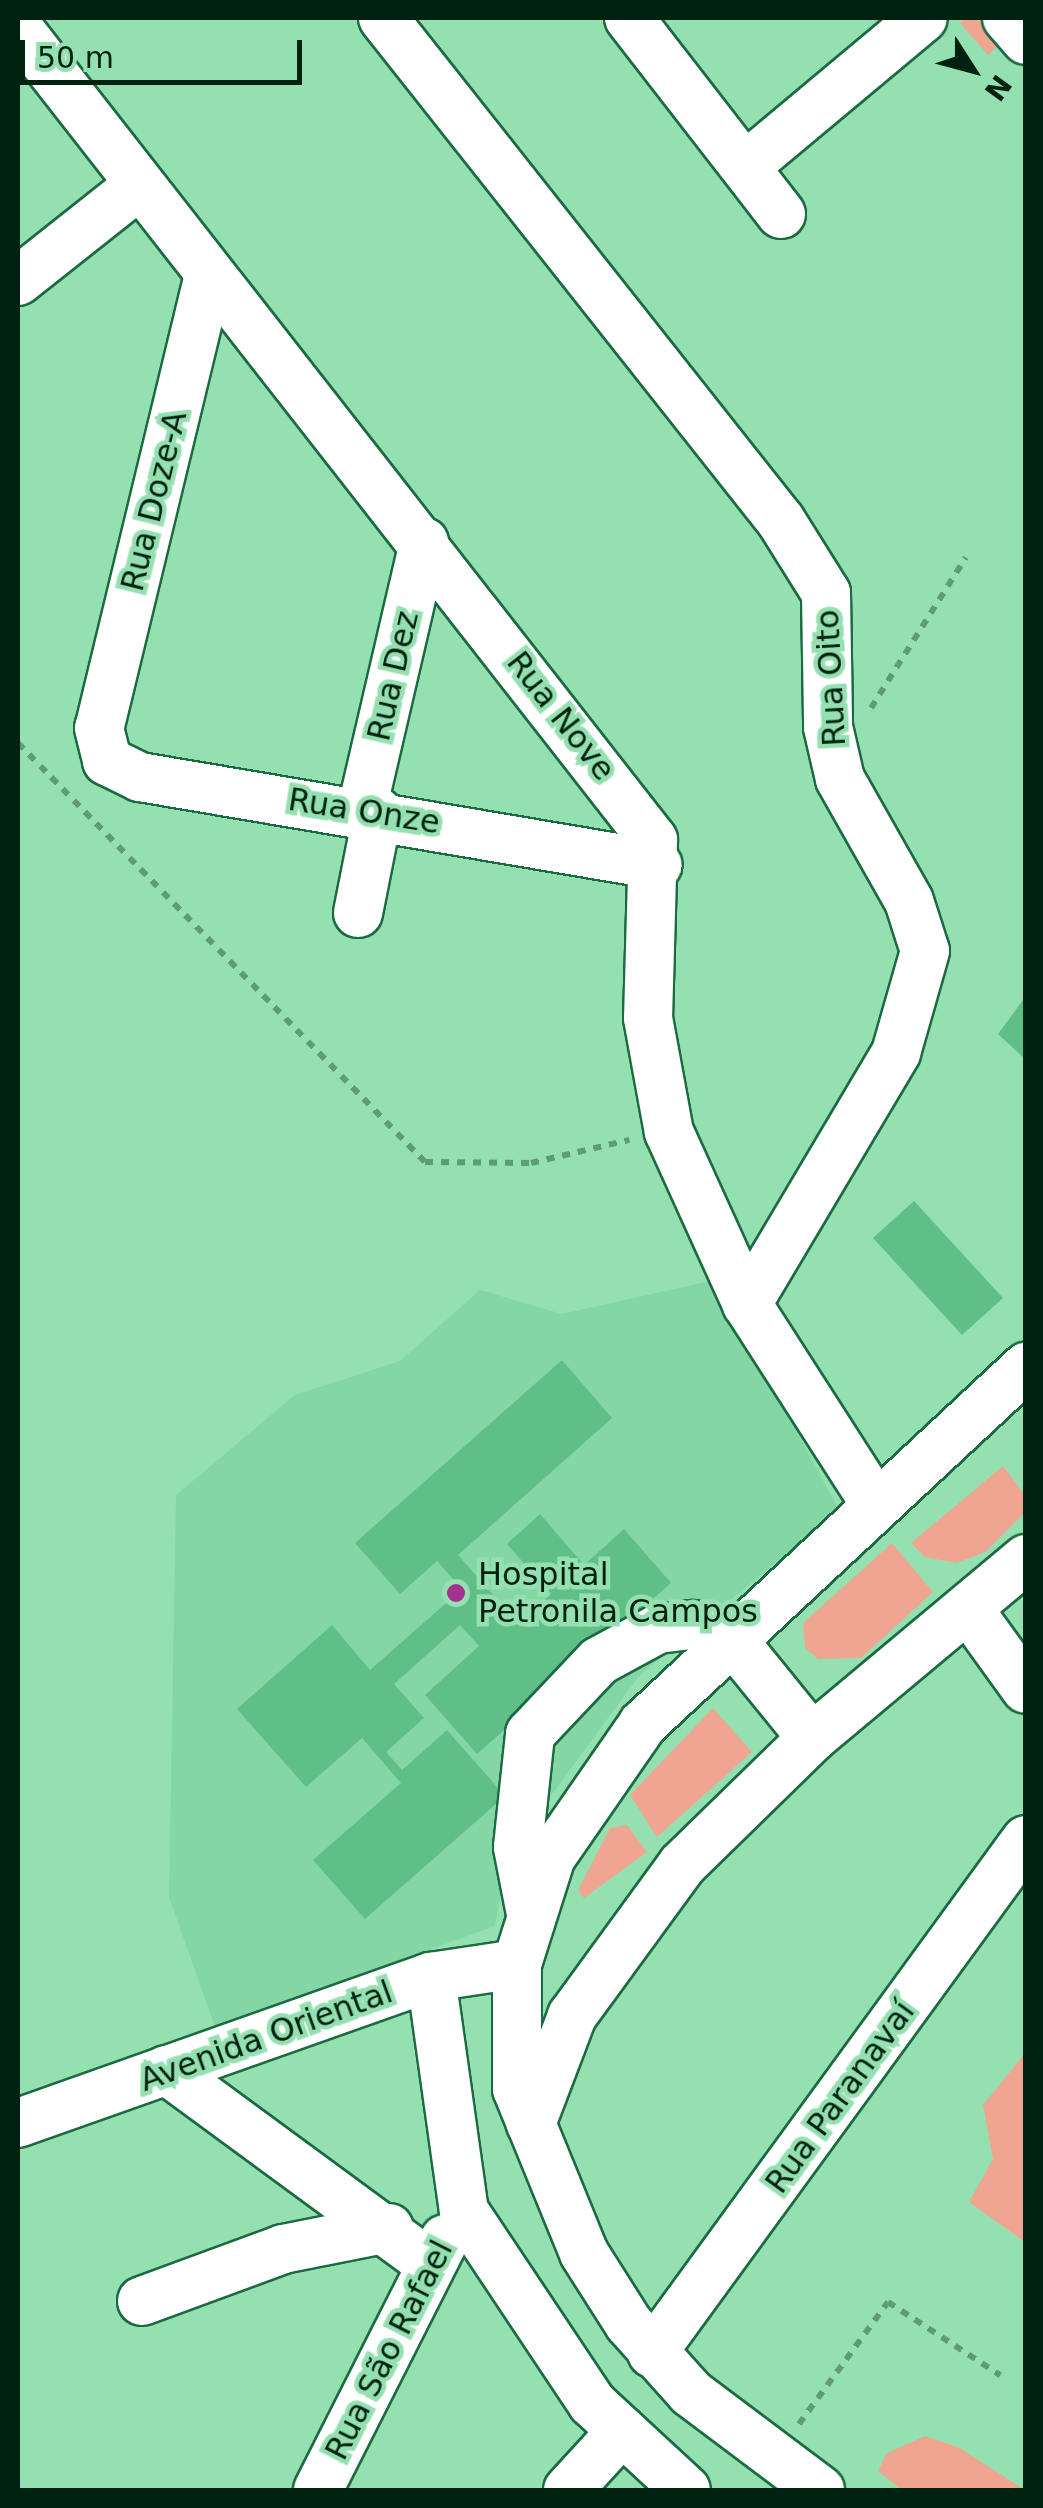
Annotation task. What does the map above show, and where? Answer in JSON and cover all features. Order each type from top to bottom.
[{"type":"street","name":"Rua Oito","points":[[383,18],[807,556],[826,594],[836,760],[908,901],[926,951],[919,996],[850,1138],[747,1304]]},
{"type":"street","points":[[629,18],[747,165],[781,214]]},
{"type":"street","points":[[747,165],[922,18]]},
{"type":"street","points":[[1008,18],[1026,40]]},
{"type":"street","name":"Rua Nove","points":[[18,28],[209,275],[635,810],[658,866],[648,1018],[669,1132],[747,1304],[876,1504]]},
{"type":"street","points":[[18,281],[140,184]]},
{"type":"street","name":"Rua Doze-A","points":[[99,728],[209,275]]},
{"type":"street","name":"Rua Dez","points":[[358,913],[370,810],[424,542]]},
{"type":"street","name":"Rua Onze","points":[[99,728],[107,761],[140,777],[370,810],[658,866]]},
{"type":"street","points":[[820,2490],[776,2458],[652,2352],[556,2201],[514,2054],[517,1964],[530,1909],[592,1789],[730,1636],[1026,1367]]},
{"type":"street","points":[[531,2124],[572,2016],[630,1930],[682,1865],[812,1738],[1026,1559]]},
{"type":"street","points":[[969,1610],[1026,1689]]},
{"type":"street","points":[[530,1909],[518,1790],[530,1734],[548,1706],[598,1661],[658,1629],[694,1624],[730,1636],[812,1738]]},
{"type":"street","name":"Rua Paranavaí","points":[[652,2352],[1026,1840]]},
{"type":"street","name":"Avenida Oriental","points":[[18,2123],[431,1977],[517,1964]]},
{"type":"street","points":[[431,1977],[464,2211],[554,2356],[622,2431],[686,2490]]},
{"type":"street","points":[[166,2070],[389,2228],[429,2263]]},
{"type":"street","name":"Rua São Rafael","points":[[318,2490],[429,2263],[464,2211]]},
{"type":"street","points":[[142,2301],[283,2248],[389,2228]]},
{"type":"street","points":[[568,2490],[622,2431]]},
{"type":"path","points":[[836,760],[966,557]]},
{"type":"path","points":[[18,743],[425,1162],[530,1164],[669,1132]]},
{"type":"path","points":[[776,2458],[888,2302],[1000,2375]]},
{"type":"shaded area","points":[[966,18],[989,18],[1006,39],[988,55],[960,23]]},
{"type":"shaded area","name":"Hospital Petronila Campos","points":[[715,1280],[839,1510],[639,1676],[508,1854],[495,1926],[215,2027],[169,1897],[176,1495],[295,1395],[400,1361],[480,1290],[562,1314]]},
{"type":"shaded area","points":[[1003,1466],[1025,1495],[1025,1512],[985,1552],[956,1563],[925,1557],[911,1543]]},
{"type":"shaded area","points":[[892,1543],[933,1592],[861,1658],[818,1659],[805,1648],[803,1623]]},
{"type":"shaded area","points":[[713,1708],[752,1752],[657,1837],[630,1795]]},
{"type":"shaded area","points":[[627,1825],[647,1852],[584,1898],[578,1890],[610,1828]]},
{"type":"shaded area","points":[[1025,2053],[1025,2242],[969,2202],[993,2159],[983,2105]]},
{"type":"shaded area","points":[[925,2436],[958,2447],[1025,2490],[902,2490],[878,2471],[887,2453]]},
{"type":"building","points":[[1026,996],[1026,1060],[998,1034]]},
{"type":"building","points":[[914,1201],[1003,1298],[962,1335],[873,1238]]},
{"type":"building","points":[[562,1360],[612,1418],[458,1555],[518,1623],[551,1594],[507,1544],[540,1514],[584,1565],[624,1529],[671,1583],[477,1754],[425,1695],[479,1646],[460,1625],[394,1684],[424,1718],[386,1752],[402,1770],[447,1730],[505,1796],[365,1919],[313,1860],[401,1783],[362,1738],[306,1787],[237,1709],[332,1625],[370,1670],[462,1589],[437,1561],[400,1594],[355,1543]]},
{"type":"place","name":"Hospital Petronila Campos","points":[[456,1593]]}]
